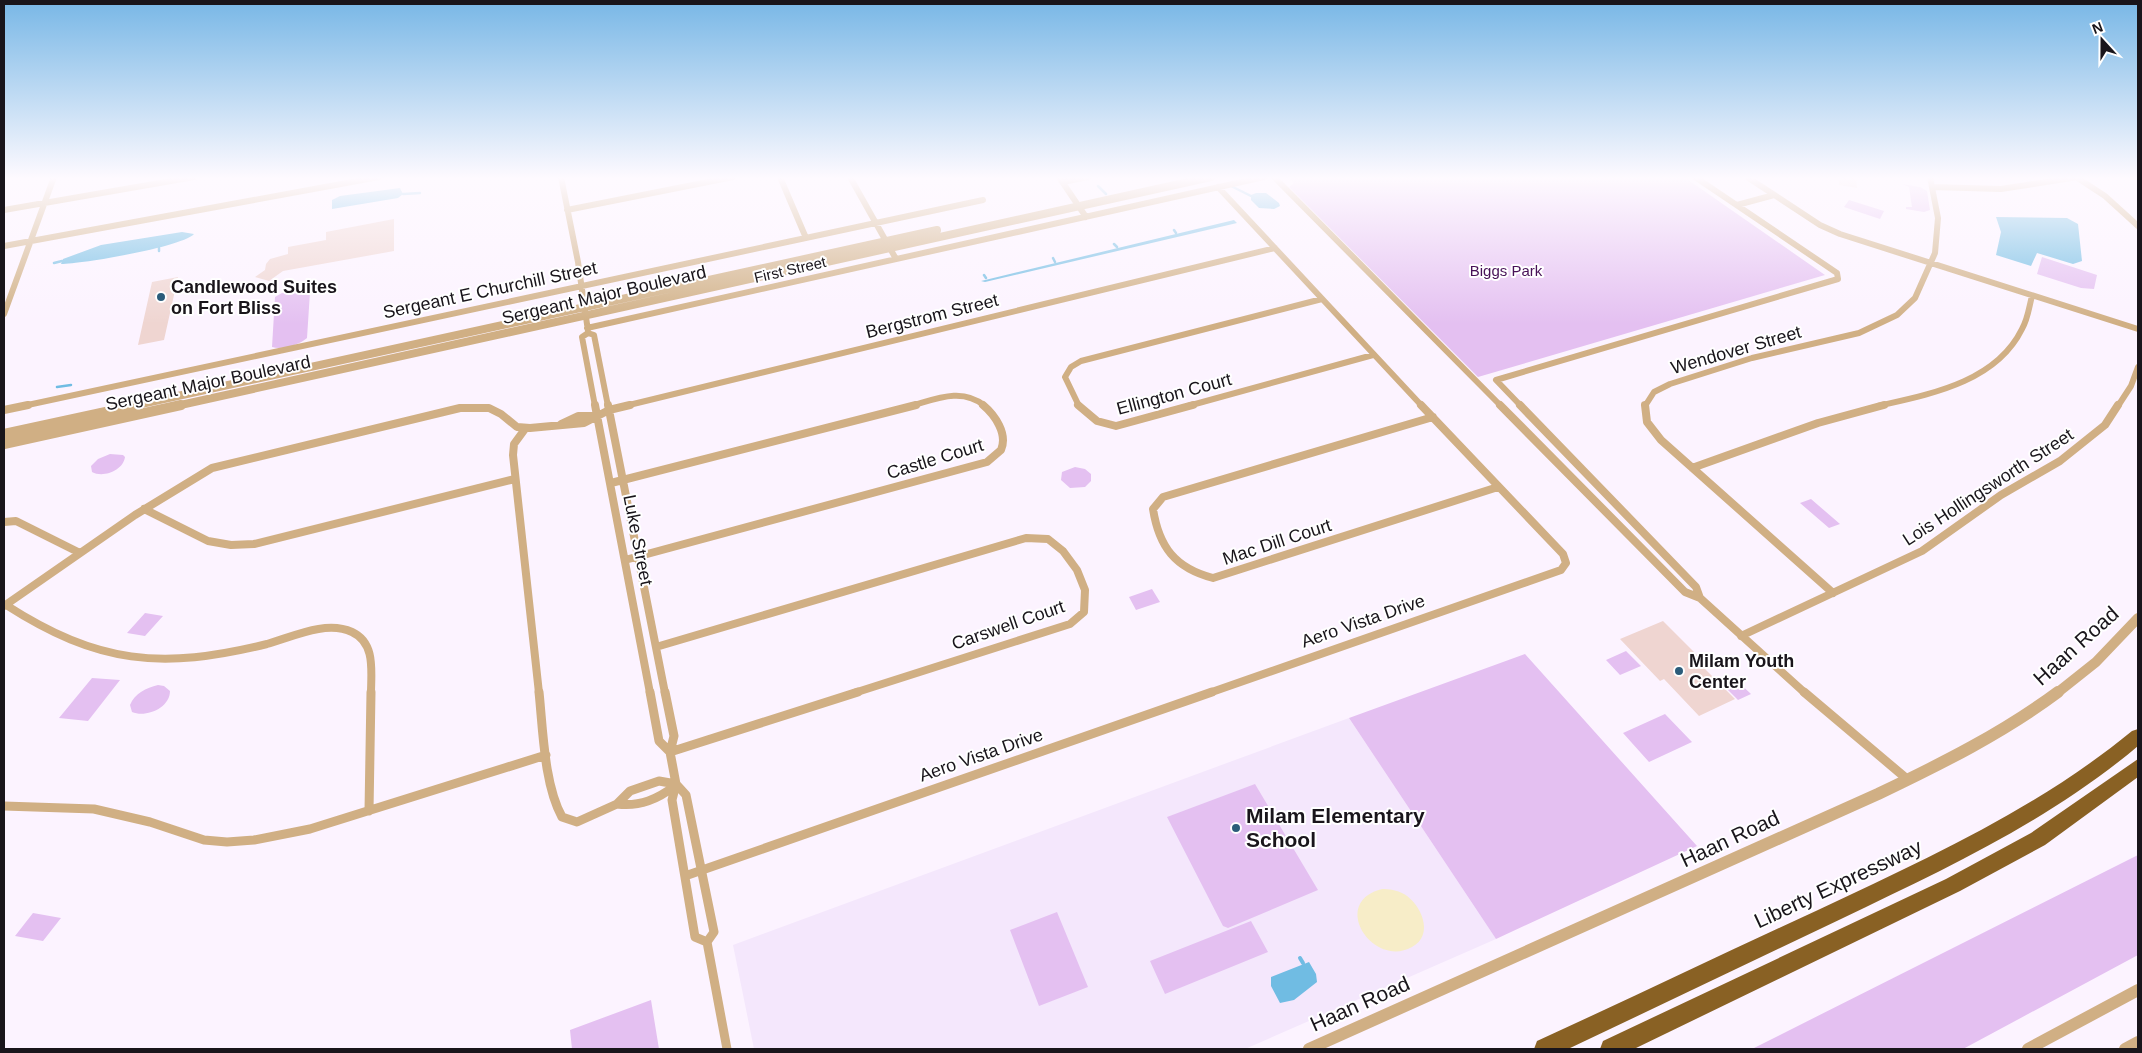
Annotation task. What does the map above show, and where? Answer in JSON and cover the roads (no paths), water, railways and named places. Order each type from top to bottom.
[{"type":"highway","name":"Liberty Expressway","points":[[1545,1049],[1960,852],[2027,815],[2071,786],[2138,736]]},
{"type":"highway","points":[[1611,1049],[1962,880],[2038,839],[2105,794],[2138,767]]},
{"type":"street","points":[[4,314],[35,226]]},
{"type":"street","points":[[4,246],[106,226]]},
{"type":"street","name":"Luke Street","points":[[570,226],[586,311],[588,330],[582,337],[659,742],[670,752]]},
{"type":"street","points":[[801,226],[806,238]]},
{"type":"street","name":"Sergeant E Churchill Street","points":[[4,410],[859,226]]},
{"type":"street","points":[[879,226],[896,259]]},
{"type":"street","name":"Sergeant Major Boulevard","points":[[4,444],[586,311],[971,226]]},
{"type":"street","name":"First Street","points":[[588,330],[1045,226]]},
{"type":"street","name":"Aero Vista Drive","points":[[685,876],[1561,570],[1566,563],[1563,554],[1373,355],[1255,226]]},
{"type":"street","points":[[1323,226],[1685,592],[1700,598],[1838,723],[1907,779]]},
{"type":"street","points":[[1700,598],[1696,587],[1496,380],[1838,279],[1837,273],[1768,226]]},
{"type":"street","points":[[1824,226],[1840,234],[2138,329]]},
{"type":"street","name":"Wendover Street","points":[[1833,593],[1692,468],[1649,426],[1645,412],[1647,399],[1660,388],[1750,358],[1837,338],[1884,324],[1913,302],[1932,263],[1938,245],[1938,226]]},
{"type":"street","name":"Bergstrom Street","points":[[525,429],[561,424],[571,426],[588,422],[609,410],[1275,248]]},
{"type":"street","points":[[1692,468],[1838,416],[1947,390],[1976,377],[2006,354],[2022,331],[2032,296]]},
{"type":"street","name":"Ellington Court","points":[[1322,299],[1081,361],[1071,367],[1065,377],[1068,388],[1073,400],[1091,419],[1104,425],[1116,426],[1373,355]]},
{"type":"street","name":"Sergeant Major Boulevard","points":[[4,434],[586,311]]},
{"type":"street","name":"Luke Street","points":[[588,330],[594,334],[674,736],[670,752],[676,784],[672,800],[695,937],[707,942]]},
{"type":"street","name":"Lois Hollingsworth Street","points":[[1741,636],[1922,551],[2001,495],[2060,461],[2105,425],[2131,386],[2138,367]]},
{"type":"street","name":"Castle Court","points":[[610,483],[950,396],[966,395],[979,401],[996,421],[1001,434],[1003,446],[997,456],[987,462],[625,560]]},
{"type":"street","points":[[177,406],[179,396]]},
{"type":"street","points":[[369,811],[371,657],[367,643],[357,634],[341,629],[315,631],[229,653],[184,659],[144,659],[107,655],[80,646],[5,605],[144,509],[212,468],[460,408],[488,408],[498,412],[515,426],[525,429],[514,444],[515,480],[546,755],[556,806],[562,817],[577,822],[616,804],[630,791],[659,781],[676,784]]},
{"type":"street","name":"Mac Dill Court","points":[[1433,417],[1163,497],[1153,508],[1155,526],[1163,544],[1178,561],[1194,573],[1213,578],[1498,487]]},
{"type":"street","points":[[144,509],[208,541],[231,545],[254,544],[515,480]]},
{"type":"street","points":[[4,522],[16,522],[80,553]]},
{"type":"street","name":"Carswell Court","points":[[656,647],[1026,538],[1048,540],[1063,551],[1077,570],[1085,590],[1084,612],[1070,624],[670,752]]},
{"type":"street","name":"Haan Road","points":[[1309,1049],[1907,779],[1997,733],[2039,706],[2083,673],[2138,618]]},
{"type":"street","points":[[4,806],[94,809],[150,822],[204,840],[227,842],[254,840],[310,829],[546,755]]},
{"type":"street","points":[[616,804],[632,806],[662,797],[676,784]]},
{"type":"street","name":"Luke Street","points":[[676,784],[686,795],[714,932],[707,942],[727,1049]]},
{"type":"street","points":[[2028,1049],[2138,990]]},
{"type":"street","points":[[2125,1049],[2138,1042]]},
{"type":"water","points":[[1209,226],[1224,226],[985,282],[981,281]]},
{"type":"water","points":[[1999,226],[2078,226],[2082,261],[2073,264],[2037,253],[2031,266],[1996,255],[2001,232]]},
{"type":"water","points":[[182,232],[194,234],[186,239],[152,249],[109,258],[61,264],[63,259],[101,245]]},
{"type":"water","points":[[1309,962],[1316,974],[1317,982],[1294,1000],[1280,1003],[1271,986],[1271,977]]},
{"type":"waterway","points":[[1114,244],[1117,247]]},
{"type":"waterway","points":[[1053,258],[1055,262]]},
{"type":"waterway","points":[[54,263],[62,261]]},
{"type":"waterway","points":[[57,387],[71,385]]},
{"type":"waterway","points":[[1300,958],[1303,963]]},
{"type":"place","name":"Candlewood Suites on Fort Bliss","points":[[161,297]]},
{"type":"place","name":"Milam Youth Center","points":[[1679,671]]},
{"type":"place","name":"Milam Elementary School","points":[[1236,828]]},
{"type":"park label","name":"Biggs Park","points":[[1506,271]]}]
